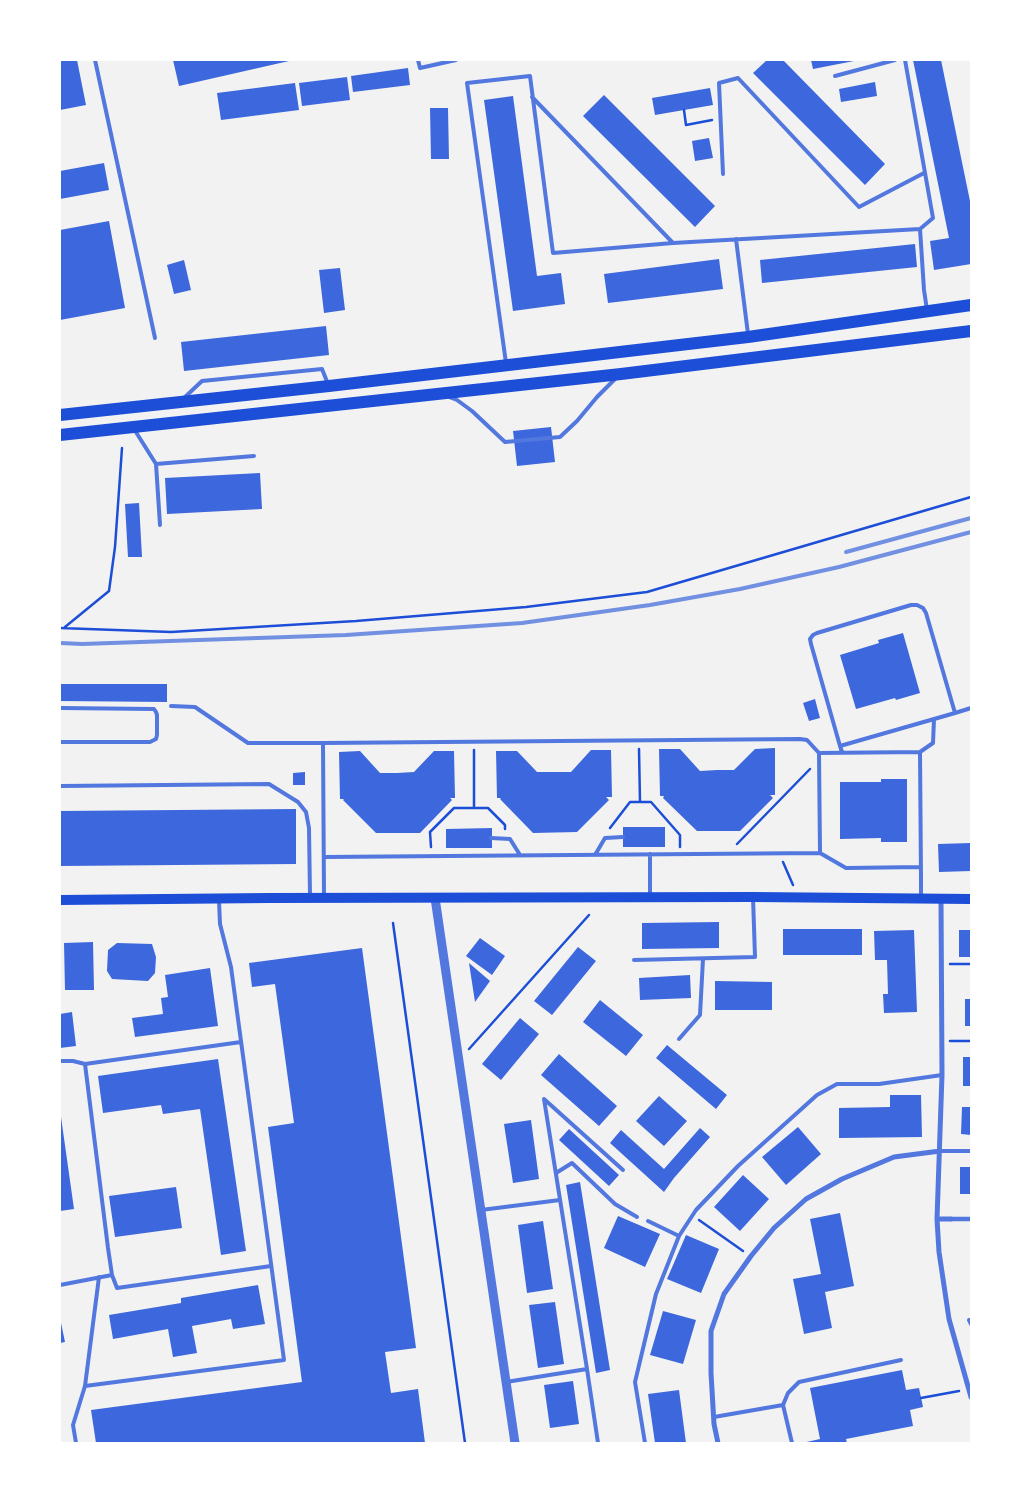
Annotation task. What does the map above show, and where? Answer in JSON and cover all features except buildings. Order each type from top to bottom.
[{"type":"main road","points":[[60,416],[506,366],[748,336],[971,305]]},
{"type":"main road","points":[[60,435],[621,374],[971,331]]},
{"type":"main road","points":[[60,900],[753,897],[971,900]]},
{"type":"street","points":[[435,898],[515,1443]]},
{"type":"street","points":[[941,899],[942,1075],[937,1219],[938,1252],[949,1319],[971,1397]]},
{"type":"street","points":[[718,1443],[711,1373],[711,1331],[724,1294],[751,1256],[774,1228],[806,1199],[842,1179],[894,1157],[940,1151]]},
{"type":"street","points":[[937,1219],[971,1219]]},
{"type":"lane","points":[[95,60],[155,338]]},
{"type":"lane","points":[[418,60],[420,68],[456,60]]},
{"type":"lane","points":[[836,76],[896,60]]},
{"type":"lane","points":[[506,366],[467,83],[530,76],[553,253],[673,243],[920,229],[933,218],[905,60]]},
{"type":"lane","points":[[723,174],[719,83],[738,78],[859,206],[924,173]]},
{"type":"lane","points":[[532,97],[673,243]]},
{"type":"lane","points":[[920,229],[924,290],[928,312]]},
{"type":"lane","points":[[736,239],[748,336]]},
{"type":"lane","points":[[179,403],[202,381],[322,368],[328,386]]},
{"type":"lane","points":[[437,393],[456,400],[472,411],[505,442],[514,442],[560,437],[621,374]]},
{"type":"lane","points":[[132,427],[156,464],[160,525]]},
{"type":"lane","points":[[156,464],[254,456]]},
{"type":"lane","points":[[842,752],[810,639],[817,633],[911,605],[923,608],[955,713]]},
{"type":"lane","points":[[171,706],[195,707],[248,743],[807,740],[819,752],[820,759],[820,853]]},
{"type":"lane","points":[[60,708],[154,709],[157,715],[157,735],[156,739],[150,742],[60,742]]},
{"type":"lane","points":[[840,746],[971,708]]},
{"type":"lane","points":[[819,752],[920,752],[933,743],[934,719]]},
{"type":"lane","points":[[323,743],[324,898]]},
{"type":"lane","points":[[920,752],[921,899]]},
{"type":"lane","points":[[60,786],[269,784],[298,802],[306,812],[309,828],[310,898]]},
{"type":"lane","points":[[595,854],[605,838],[623,837]]},
{"type":"lane","points":[[492,838],[506,838],[512,842],[520,855]]},
{"type":"lane","points":[[324,857],[820,853],[846,868],[921,867]]},
{"type":"lane","points":[[650,854],[650,898]]},
{"type":"lane","points":[[634,960],[755,957],[753,897]]},
{"type":"lane","points":[[85,1386],[284,1360],[231,966],[220,924],[219,898]]},
{"type":"lane","points":[[679,1040],[700,1015],[703,959]]},
{"type":"lane","points":[[60,1061],[73,1061],[85,1064],[241,1042]]},
{"type":"lane","points":[[85,1064],[112,1275],[117,1288],[271,1266]]},
{"type":"lane","points":[[644,1443],[635,1382],[656,1294],[679,1236],[692,1216],[738,1166],[817,1095],[836,1084],[879,1084],[942,1075]]},
{"type":"lane","points":[[598,1443],[544,1100],[623,1170]]},
{"type":"lane","points":[[940,1151],[971,1151]]},
{"type":"lane","points":[[556,1173],[572,1163],[615,1204],[637,1216]]},
{"type":"lane","points":[[481,1210],[560,1200]]},
{"type":"lane","points":[[648,1221],[679,1236]]},
{"type":"lane","points":[[60,1285],[112,1275]]},
{"type":"lane","points":[[76,1443],[74,1425],[85,1386],[99,1277]]},
{"type":"lane","points":[[971,1320],[969,1320],[971,1324]]},
{"type":"lane","points":[[792,1443],[783,1405],[788,1393],[799,1382],[901,1360]]},
{"type":"lane","points":[[506,1382],[587,1370]]},
{"type":"lane","points":[[714,1417],[783,1405]]},
{"type":"path","points":[[684,110],[686,125],[721,118]]},
{"type":"path","points":[[62,628],[109,591],[115,548],[122,448]]},
{"type":"path","points":[[62,628],[171,632],[346,622],[526,606],[647,592],[971,497]]},
{"type":"path","points":[[639,740],[640,802]]},
{"type":"path","points":[[474,742],[474,808]]},
{"type":"path","points":[[727,854],[820,759]]},
{"type":"path","points":[[609,837],[609,830],[630,802],[651,802],[680,835],[680,854]]},
{"type":"path","points":[[431,856],[430,832],[454,808],[488,808],[505,825],[506,838]]},
{"type":"path","points":[[780,853],[795,888]]},
{"type":"path","points":[[465,1054],[589,915]]},
{"type":"path","points":[[393,924],[465,1443]]},
{"type":"path","points":[[941,963],[971,964]]},
{"type":"path","points":[[941,1041],[971,1042]]},
{"type":"path","points":[[692,1216],[751,1256]]},
{"type":"path","points":[[921,1398],[968,1388]]},
{"type":"railway","points":[[846,552],[971,518]]},
{"type":"railway","points":[[60,643],[82,644],[346,635],[522,623],[650,605],[740,589],[839,567],[971,532]]}]
